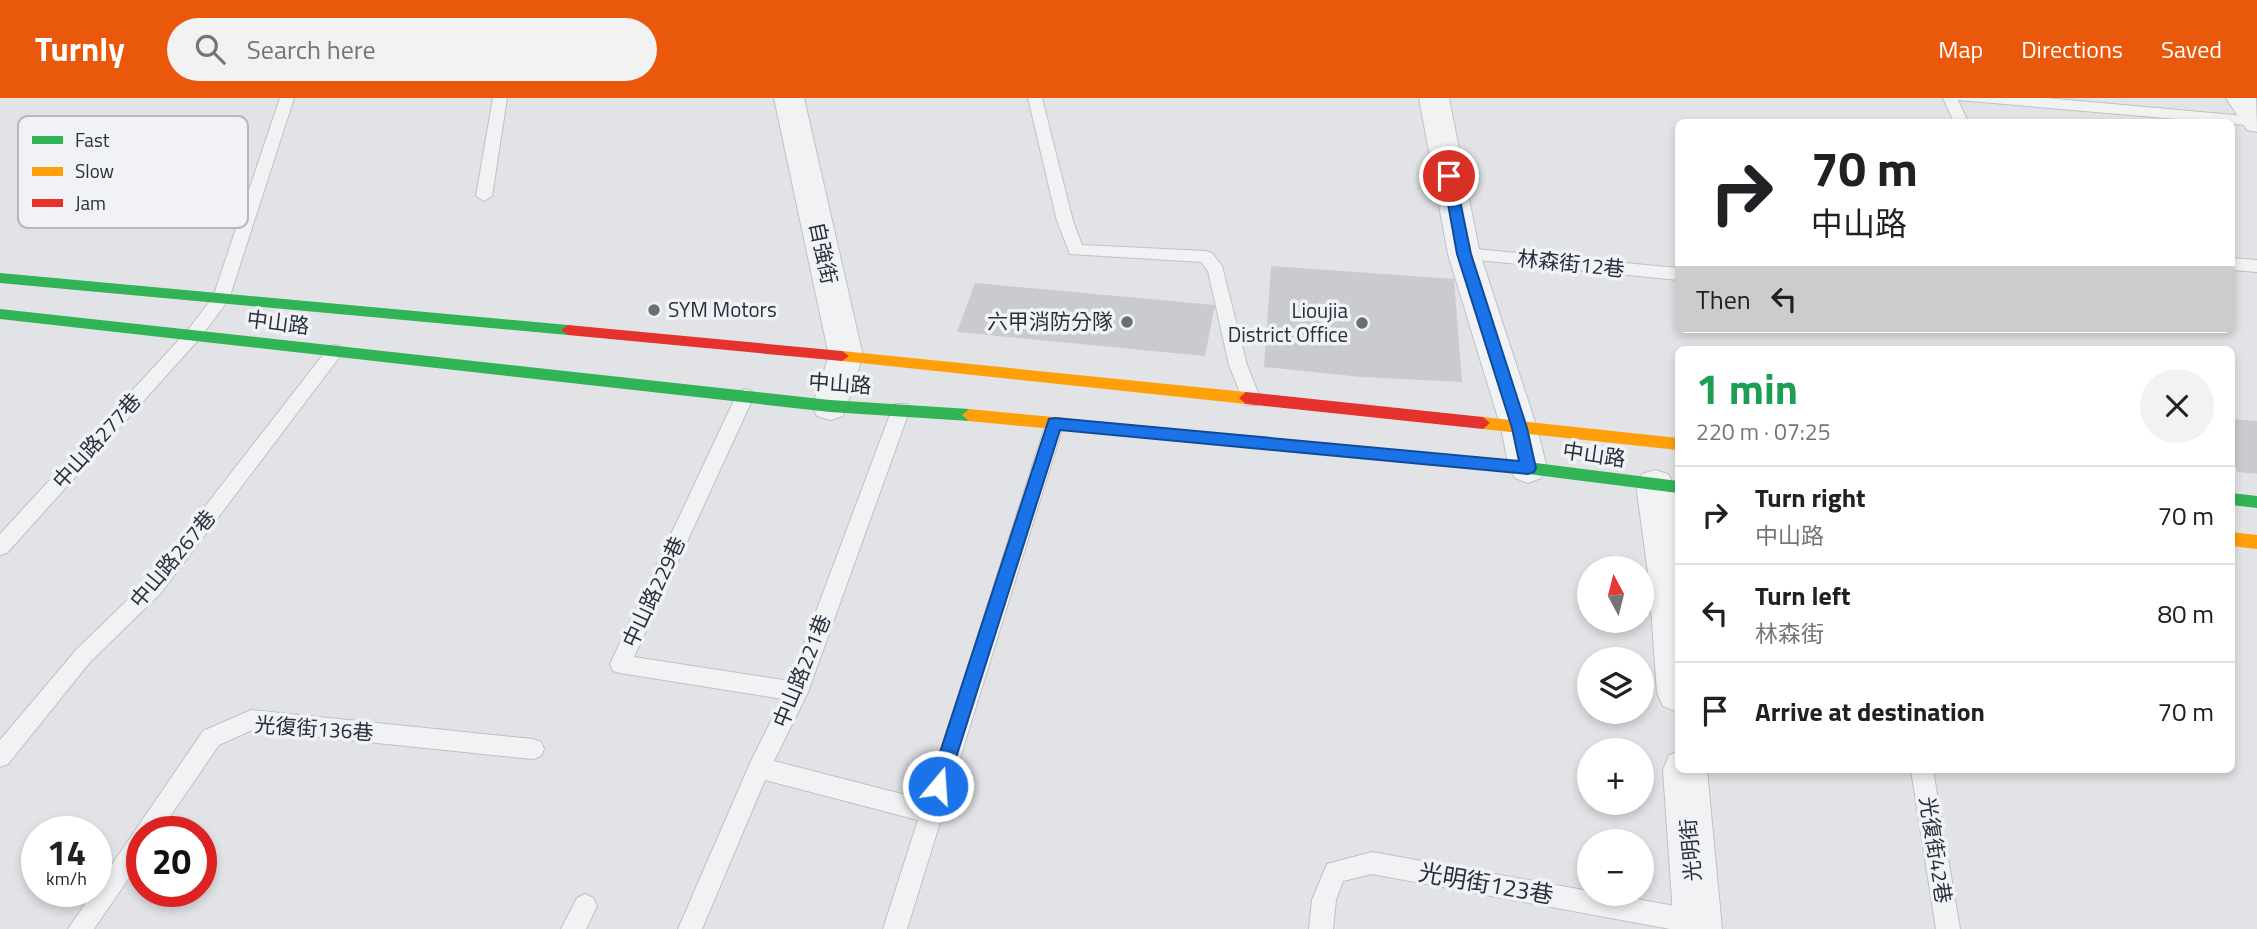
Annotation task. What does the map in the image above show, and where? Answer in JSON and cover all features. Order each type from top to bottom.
[{"type":"main road","name":"中山路","points":[[0,278],[846,356],[1675,444]]},
{"type":"main road","name":"中山路","points":[[0,314],[830,406],[901,409],[1528,468],[1667,486]]},
{"type":"main road","points":[[2235,499],[2257,502]]},
{"type":"main road","points":[[2235,540],[2257,542]]},
{"type":"street","name":"自強街","points":[[789,98],[846,356]]},
{"type":"street","points":[[1434,98],[1464,254],[1519,428],[1528,468]]},
{"type":"street","points":[[2241,98],[2257,123]]},
{"type":"street","points":[[830,406],[846,356]]},
{"type":"street","points":[[1667,486],[1669,580],[1675,655]]},
{"type":"street","name":"光明街","points":[[1685,773],[1697,926]]},
{"type":"lane","name":"中山路277巷","points":[[248,217],[287,98]]},
{"type":"lane","points":[[484,196],[500,98]]},
{"type":"lane","points":[[1035,98],[1065,221],[1076,250],[1206,257],[1216,270],[1238,365],[1252,400]]},
{"type":"lane","points":[[1950,98],[1960,119]]},
{"type":"lane","points":[[1964,98],[2040,100],[2219,119]]},
{"type":"lane","points":[[2235,121],[2257,123]]},
{"type":"lane","name":"中山路277巷","points":[[0,547],[194,334],[221,299],[244,228]]},
{"type":"lane","name":"林森街12巷","points":[[1464,254],[1675,274]]},
{"type":"lane","points":[[2235,264],[2257,266]]},
{"type":"lane","name":"中山路267巷","points":[[0,757],[83,656],[154,587],[335,351]]},
{"type":"lane","name":"中山路229巷","points":[[745,396],[620,664],[797,692]]},
{"type":"lane","name":"中山路221巷","points":[[690,929],[759,768],[797,692],[901,409]]},
{"type":"lane","points":[[895,929],[1055,424]]},
{"type":"lane","name":"光復街136巷","points":[[157,816],[211,738],[251,720],[533,750]]},
{"type":"lane","points":[[759,768],[930,812]]},
{"type":"lane","name":"光復街42巷","points":[[1922,773],[1948,929]]},
{"type":"lane","points":[[80,929],[126,862]]},
{"type":"lane","name":"光明街123巷","points":[[1321,929],[1324,900],[1335,872],[1372,863],[1697,926]]},
{"type":"lane","points":[[573,929],[585,906]]},
{"type":"building","name":"Lioujia District Office","points":[[1271,266],[1454,279],[1462,382],[1361,377],[1264,367]]},
{"type":"building","name":"六甲消防分隊","points":[[975,283],[1215,305],[1205,356],[957,332]]},
{"type":"building","points":[[2235,419],[2257,421],[2257,474],[2238,472],[2235,466]]},
{"type":"traffic: fast","points":[[0,278],[568,330]]},
{"type":"traffic: fast","points":[[0,314],[830,406],[969,415]]},
{"type":"traffic: fast","points":[[1398,456],[1528,468],[1675,487]]},
{"type":"traffic: fast","points":[[2235,499],[2257,502]]},
{"type":"traffic: slow","points":[[842,356],[1246,398]]},
{"type":"traffic: slow","points":[[969,415],[1398,456]]},
{"type":"traffic: slow","points":[[1483,423],[1675,444]]},
{"type":"traffic: slow","points":[[2235,539],[2257,542]]},
{"type":"traffic: jam","points":[[568,330],[842,356]]},
{"type":"traffic: jam","points":[[1246,398],[1483,423]]},
{"type":"place","name":"SYM Motors","points":[[654,310]]},
{"type":"place","name":"六甲消防分隊","points":[[1127,322]]},
{"type":"place","name":"Lioujia District Office","points":[[1362,323]]},
{"type":"route","points":[[938,786],[1055,424],[1528,468],[1519,428],[1464,254],[1449,176]]}]
